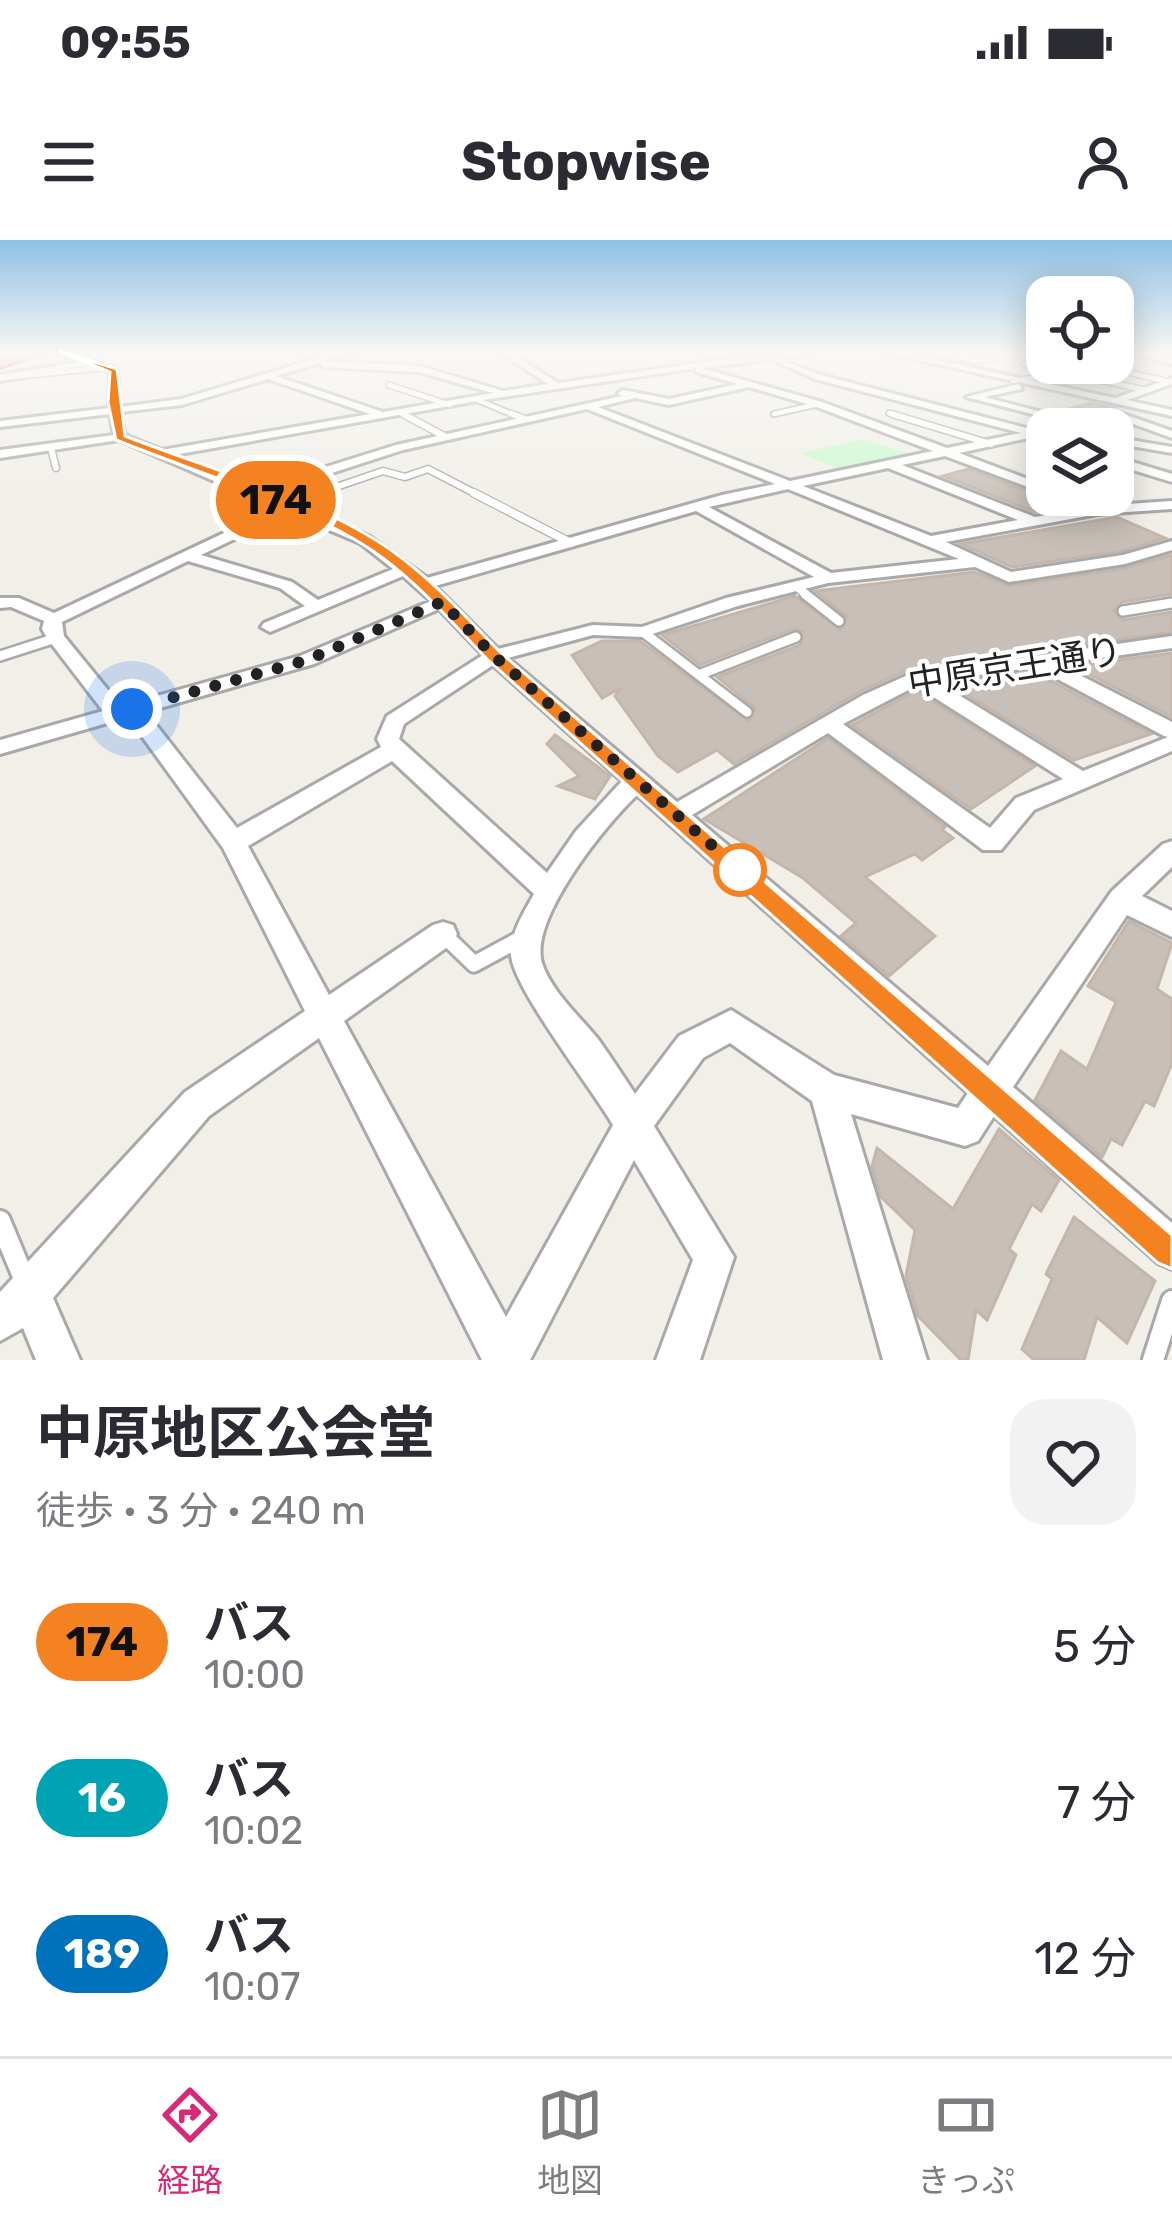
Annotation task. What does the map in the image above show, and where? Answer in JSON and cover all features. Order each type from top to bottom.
[{"type":"street","points":[[113,405],[120,437]]},
{"type":"street","points":[[0,424],[167,405]]},
{"type":"street","points":[[354,405],[386,416]]},
{"type":"street","points":[[158,454],[447,405]]},
{"type":"street","points":[[256,493],[444,436],[591,405]]},
{"type":"street","points":[[821,405],[1026,482]]},
{"type":"street","points":[[940,405],[1026,425]]},
{"type":"street","points":[[991,405],[1026,420]]},
{"type":"street","points":[[1129,405],[1107,412],[1172,436]]},
{"type":"street","points":[[1131,405],[1172,413]]},
{"type":"street","points":[[588,406],[931,541],[1010,577],[1125,560],[1172,545]]},
{"type":"street","points":[[0,454],[120,437],[365,540],[424,585],[494,656],[1172,1249]]},
{"type":"street","points":[[270,627],[317,607],[424,585],[698,507],[1026,437]]},
{"type":"street","points":[[1134,444],[1172,451]]},
{"type":"street","points":[[892,466],[1036,522]]},
{"type":"street","points":[[1134,466],[1172,478]]},
{"type":"street","points":[[55,629],[289,505]]},
{"type":"street","points":[[1134,508],[1172,505]]},
{"type":"street","points":[[698,507],[829,578]]},
{"type":"street","points":[[931,541],[1067,516]]},
{"type":"street","points":[[187,556],[286,584],[317,607]]},
{"type":"street","points":[[550,892],[394,750],[388,739],[394,721],[494,656],[592,629],[643,632],[829,578],[979,562]]},
{"type":"street","points":[[0,747],[307,660],[424,585]]},
{"type":"street","points":[[0,603],[13,602],[55,629],[233,842],[505,1360]]},
{"type":"street","name":"中原京王通り","points":[[675,814],[828,723],[917,678],[1172,642]]},
{"type":"street","points":[[1038,661],[1172,731]]},
{"type":"street","points":[[917,678],[1078,778]]},
{"type":"street","points":[[828,723],[992,843],[1025,804],[1172,742]]},
{"type":"street","points":[[233,842],[394,750]]},
{"type":"street","points":[[637,782],[616,798],[550,892],[525,937],[526,964],[614,1092],[714,1256],[678,1360]]},
{"type":"street","points":[[505,1360],[632,1127],[691,1047],[731,1025],[826,1090],[965,1128],[1122,899],[1172,851]]},
{"type":"street","points":[[1122,899],[1172,925]]},
{"type":"street","points":[[58,1360],[15,1307],[197,1104],[443,934]]},
{"type":"street","points":[[826,1090],[904,1360]]},
{"type":"lane","points":[[491,405],[525,419]]},
{"type":"lane","points":[[774,413],[812,405]]},
{"type":"lane","points":[[402,413],[444,436]]},
{"type":"lane","points":[[890,413],[991,444]]},
{"type":"lane","points":[[51,448],[56,468]]},
{"type":"lane","points":[[289,505],[383,471],[405,477],[428,469],[572,543]]},
{"type":"lane","points":[[796,586],[839,621]]},
{"type":"lane","points":[[1123,611],[1172,603]]},
{"type":"lane","points":[[0,656],[55,629]]},
{"type":"lane","points":[[643,632],[747,712]]},
{"type":"lane","points":[[701,674],[796,637]]},
{"type":"lane","points":[[443,934],[474,964],[525,937]]},
{"type":"lane","points":[[0,1221],[15,1307]]},
{"type":"lane","points":[[1154,1360],[1172,1301]]},
{"type":"green space","points":[[864,439],[911,455],[843,471],[800,453]]},
{"type":"building","points":[[968,469],[1026,491],[1026,508],[943,476]]},
{"type":"building","points":[[1117,517],[1165,538],[1122,551],[1012,567],[961,544]]},
{"type":"building","points":[[1172,555],[1172,594],[1122,602],[1114,611],[1123,620],[1172,612],[1172,632],[908,670],[861,691],[734,764],[717,750],[678,772],[658,756],[615,696],[621,688],[602,698],[572,655],[602,641],[640,641],[749,721],[755,708],[717,677],[800,645],[802,631],[793,629],[700,665],[662,635],[795,596],[841,630],[847,617],[815,591],[974,572],[1010,586],[1126,568]]},
{"type":"building","points":[[1172,653],[1172,717],[1073,666]]},
{"type":"building","points":[[1034,672],[1151,734],[1074,760],[949,684]]},
{"type":"building","points":[[916,691],[1035,766],[971,809],[852,725]]},
{"type":"building","points":[[555,735],[610,776],[595,799],[558,786],[579,776],[547,744]]},
{"type":"building","points":[[828,738],[953,838],[922,860],[915,854],[865,877],[935,936],[889,976],[841,936],[856,923],[803,878],[704,819]]},
{"type":"building","points":[[1129,921],[1172,943],[1157,989],[1172,999],[1172,1063],[1154,1106],[1145,1101],[1122,1145],[1111,1139],[1102,1157],[1035,1100],[1061,1051],[1087,1069],[1116,1002],[1088,986]]},
{"type":"building","points":[[999,1129],[1059,1180],[1041,1211],[1032,1204],[1009,1249],[1016,1255],[987,1320],[976,1310],[968,1360],[961,1360],[918,1316],[906,1276],[915,1230],[881,1197],[872,1166],[877,1148],[953,1209]]},
{"type":"building","points":[[1074,1217],[1155,1281],[1127,1343],[1097,1317],[1084,1360],[1034,1360],[1022,1349],[1052,1279],[1046,1274]]},
{"type":"bus line","name":"174","points":[[113,405],[116,431],[129,442],[335,524],[383,551],[424,584],[494,656],[1172,1249]]},
{"type":"route","points":[[132,709],[307,660],[442,602],[494,656],[745,874],[740,870]]}]
